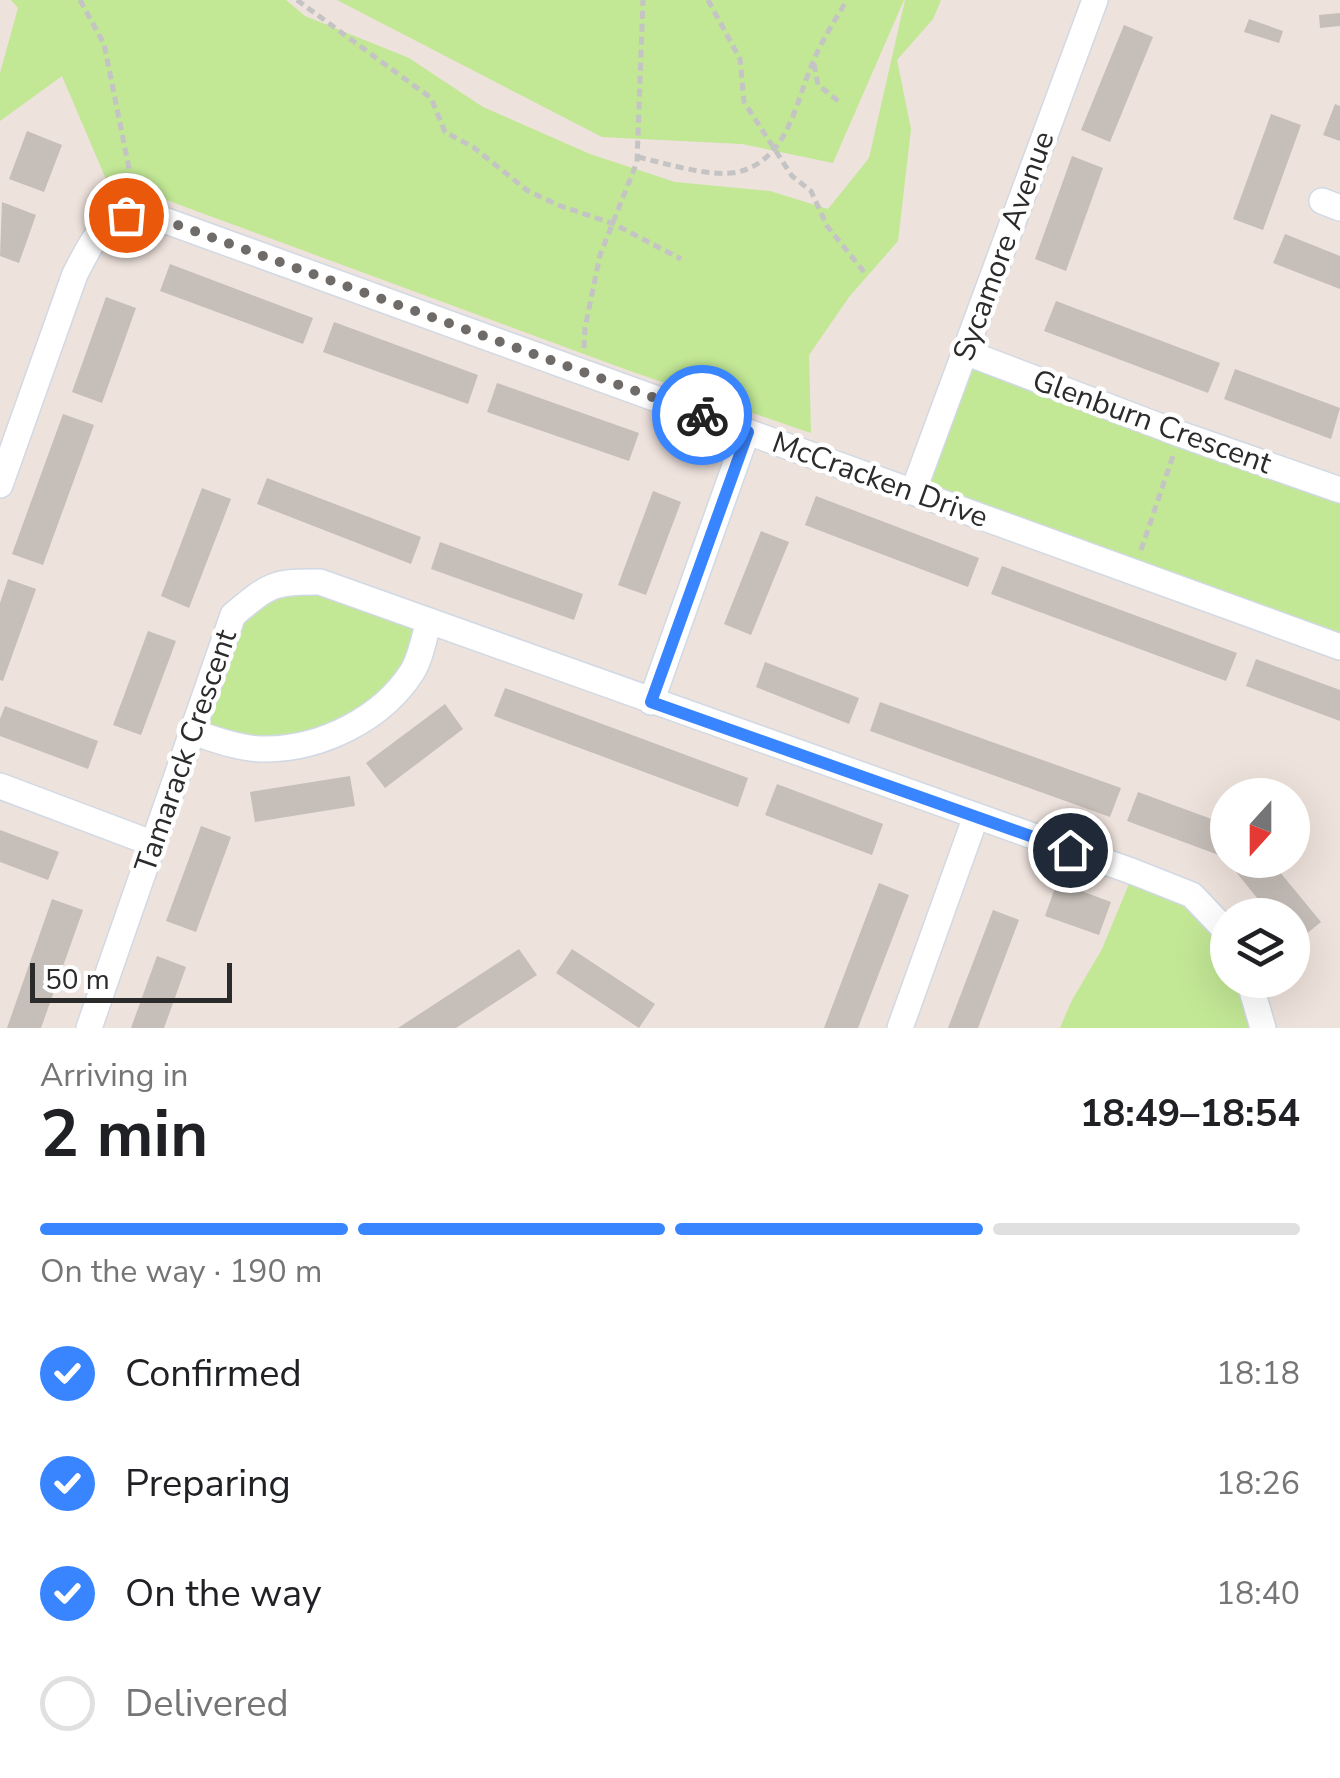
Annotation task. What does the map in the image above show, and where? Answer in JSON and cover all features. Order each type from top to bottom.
[{"type":"street","name":"Sycamore Avenue","points":[[914,492],[1095,0]]},
{"type":"street","points":[[0,485],[75,274],[89,247],[110,223],[135,215]]},
{"type":"street","name":"McCracken Drive","points":[[135,215],[150,215],[1340,648]]},
{"type":"street","name":"Glenburn Crescent","points":[[965,352],[1340,490]]},
{"type":"street","points":[[651,702],[748,432]]},
{"type":"street","name":"Tamarack Crescent","points":[[88,1028],[233,615],[282,581],[320,582],[976,816],[1192,895],[1210,914]]},
{"type":"street","points":[[193,732],[265,750],[318,743],[374,712],[412,672],[429,621]]},
{"type":"street","points":[[0,786],[154,844]]},
{"type":"street","points":[[900,1028],[976,816]]},
{"type":"street","points":[[1255,998],[1264,1028]]},
{"type":"path","points":[[80,0],[104,44],[135,215]]},
{"type":"path","points":[[298,0],[431,98],[445,132],[473,147],[528,191],[614,224],[680,259]]},
{"type":"path","points":[[584,372],[585,328],[600,255],[638,157],[643,0]]},
{"type":"path","points":[[708,0],[740,59],[744,102],[792,176],[811,191],[827,226],[865,273]]},
{"type":"path","points":[[638,157],[683,168],[734,173],[760,162],[786,135],[814,60],[846,0]]},
{"type":"path","points":[[814,60],[818,85],[842,104]]},
{"type":"path","points":[[1134,572],[1180,434]]},
{"type":"green space","points":[[11,0],[286,0],[305,16],[409,58],[483,107],[590,154],[675,182],[770,191],[828,209],[869,158],[905,0],[941,0],[933,19],[897,60],[911,129],[898,241],[849,297],[809,355],[811,433],[630,371],[161,198],[117,205],[62,76],[0,121],[0,73],[18,8]]},
{"type":"green space","points":[[337,0],[904,0],[833,163],[742,144],[602,137]]},
{"type":"green space","points":[[965,352],[1340,490],[1340,647],[913,492]]},
{"type":"green space","points":[[281,581],[429,621],[413,671],[318,743],[193,732],[233,615]]},
{"type":"green space","points":[[1134,872],[1192,895],[1210,915],[1210,998],[1254,998],[1263,1028],[1060,1028],[1102,949]]},
{"type":"building","points":[[1340,13],[1340,26],[1320,28],[1319,15]]},
{"type":"building","points":[[1249,19],[1283,31],[1279,43],[1244,32]]},
{"type":"building","points":[[1124,25],[1153,37],[1110,142],[1081,130]]},
{"type":"building","points":[[1335,104],[1340,106],[1340,141],[1323,135]]},
{"type":"building","points":[[1271,114],[1301,125],[1263,230],[1233,219]]},
{"type":"building","points":[[27,131],[62,145],[44,192],[9,179]]},
{"type":"building","points":[[1072,156],[1103,168],[1066,271],[1035,259]]},
{"type":"building","points":[[2,202],[36,215],[19,263],[0,256]]},
{"type":"building","points":[[1285,234],[1340,256],[1340,289],[1273,263]]},
{"type":"building","points":[[170,264],[313,318],[303,344],[160,291]]},
{"type":"building","points":[[106,297],[136,308],[102,403],[72,392]]},
{"type":"building","points":[[1056,301],[1220,363],[1208,393],[1044,331]]},
{"type":"building","points":[[334,322],[478,375],[468,404],[323,352]]},
{"type":"building","points":[[1235,369],[1340,408],[1331,439],[1224,399]]},
{"type":"building","points":[[497,383],[639,433],[629,461],[487,412]]},
{"type":"building","points":[[63,414],[94,425],[43,565],[12,554]]},
{"type":"building","points":[[267,478],[421,537],[411,564],[257,504]]},
{"type":"building","points":[[202,488],[231,499],[189,608],[161,596]]},
{"type":"building","points":[[653,491],[681,502],[646,595],[618,585]]},
{"type":"building","points":[[816,496],[979,558],[968,587],[805,525]]},
{"type":"building","points":[[761,531],[789,542],[751,635],[724,624]]},
{"type":"building","points":[[440,542],[583,594],[574,620],[431,569]]},
{"type":"building","points":[[1002,566],[1237,653],[1226,681],[991,594]]},
{"type":"building","points":[[8,579],[36,589],[3,681],[0,603]]},
{"type":"building","points":[[148,631],[176,641],[141,735],[113,725]]},
{"type":"building","points":[[1256,659],[1340,690],[1340,721],[1246,686]]},
{"type":"building","points":[[765,662],[859,698],[849,724],[756,687]]},
{"type":"building","points":[[505,688],[748,778],[738,807],[494,716]]},
{"type":"building","points":[[880,702],[1121,788],[1110,817],[870,731]]},
{"type":"building","points":[[445,704],[463,729],[385,788],[366,763]]},
{"type":"building","points":[[5,706],[98,741],[88,769],[0,736]]},
{"type":"building","points":[[350,776],[355,806],[255,822],[250,792]]},
{"type":"building","points":[[777,784],[883,824],[872,855],[765,815]]},
{"type":"building","points":[[1138,792],[1210,818],[1210,852],[1127,821]]},
{"type":"building","points":[[201,826],[231,837],[196,932],[166,921]]},
{"type":"building","points":[[0,830],[59,852],[48,880],[0,862]]},
{"type":"building","points":[[1241,878],[1285,878],[1301,898],[1257,898]]},
{"type":"building","points":[[1057,882],[1111,902],[1099,935],[1045,916]]},
{"type":"building","points":[[879,883],[909,895],[858,1028],[824,1028]]},
{"type":"building","points":[[52,899],[83,910],[41,1028],[7,1028]]},
{"type":"building","points":[[1310,909],[1321,922],[1310,931]]},
{"type":"building","points":[[993,910],[1019,920],[978,1028],[948,1028]]},
{"type":"building","points":[[519,949],[537,975],[456,1028],[398,1028]]},
{"type":"building","points":[[572,949],[655,1004],[639,1028],[556,973]]},
{"type":"building","points":[[157,956],[186,967],[164,1028],[131,1028]]},
{"type":"way so far","points":[[126,215],[150,215],[702,415]]},
{"type":"route","points":[[702,415],[748,432],[651,702],[1070,850]]}]
